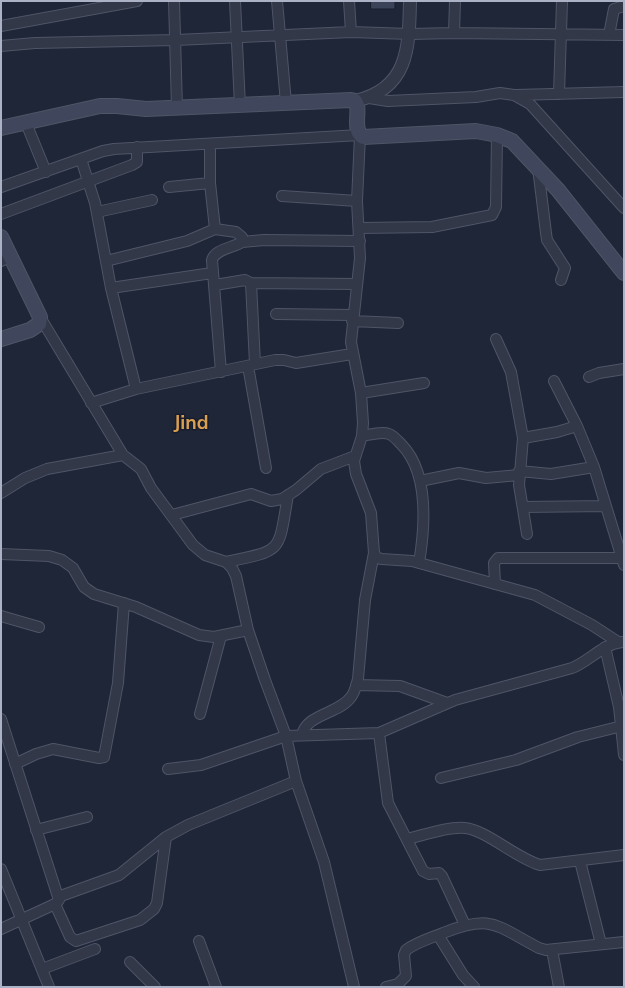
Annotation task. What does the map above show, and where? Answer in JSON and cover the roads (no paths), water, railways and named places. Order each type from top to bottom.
[{"type":"main road","points":[[1,128],[100,106],[117,106],[146,110],[362,100],[358,108],[358,125],[360,135],[364,137],[378,138],[476,131],[497,135],[512,141],[558,190],[624,273]]},
{"type":"main road","points":[[1,237],[6,259],[40,317],[39,324],[30,330],[1,339]]},
{"type":"street","points":[[1,26],[137,1]]},
{"type":"street","points":[[174,1],[178,108]]},
{"type":"street","points":[[235,1],[240,106]]},
{"type":"street","points":[[277,1],[286,103]]},
{"type":"street","points":[[350,1],[351,32]]},
{"type":"street","points":[[362,100],[382,91],[398,74],[404,63],[410,34],[410,1]]},
{"type":"street","points":[[454,33],[455,1]]},
{"type":"street","points":[[559,94],[562,1]]},
{"type":"street","points":[[609,35],[614,9],[624,6]]},
{"type":"street","points":[[1,46],[35,43],[237,38],[351,32],[624,36]]},
{"type":"street","points":[[362,100],[388,101],[476,97],[500,93],[559,94],[624,92]]},
{"type":"street","points":[[514,94],[530,104],[624,208]]},
{"type":"street","points":[[26,123],[46,172]]},
{"type":"street","points":[[1,187],[103,151],[137,147],[360,135],[357,201],[360,241],[357,284],[352,318],[352,354],[361,393],[362,436],[355,456],[356,474],[371,512],[374,553],[365,600],[356,686],[350,698],[336,709],[306,725],[302,736]]},
{"type":"street","points":[[359,228],[432,227],[492,215],[496,207],[497,135]]},
{"type":"street","points":[[210,144],[210,183],[215,230]]},
{"type":"street","points":[[1,214],[137,162],[137,147]]},
{"type":"street","points":[[81,159],[97,212],[111,288],[136,389]]},
{"type":"street","points":[[538,168],[546,233],[550,244],[565,268],[561,280]]},
{"type":"street","points":[[169,187],[210,183]]},
{"type":"street","points":[[282,196],[357,201]]},
{"type":"street","points":[[97,212],[152,200]]},
{"type":"street","points":[[106,261],[187,241],[215,230],[236,232],[240,234],[242,242]]},
{"type":"street","points":[[222,372],[215,285],[212,273],[213,256],[242,242],[264,240],[360,241]]},
{"type":"street","points":[[111,288],[212,273]]},
{"type":"street","points":[[215,285],[245,280],[251,283],[357,284]]},
{"type":"street","points":[[251,283],[251,365],[266,468]]},
{"type":"street","points":[[276,314],[352,318],[398,323]]},
{"type":"street","points":[[40,317],[123,455],[141,469],[155,494],[198,551],[226,562],[232,568],[236,576],[248,630],[286,736],[296,781],[324,862],[354,987]]},
{"type":"street","points":[[496,339],[511,372],[523,438],[519,473],[527,534]]},
{"type":"street","points":[[91,403],[136,389],[281,359],[296,363],[352,354]]},
{"type":"street","points":[[589,376],[624,369]]},
{"type":"street","points":[[494,584],[494,563],[498,558],[623,562],[594,467],[577,426],[554,381]]},
{"type":"street","points":[[361,393],[424,383]]},
{"type":"street","points":[[523,438],[557,432],[577,426]]},
{"type":"street","points":[[362,436],[381,433],[393,436],[408,452],[414,464],[420,481],[424,528],[419,563]]},
{"type":"street","points":[[1,493],[25,478],[47,469],[123,455]]},
{"type":"street","points":[[172,515],[251,494],[271,501],[288,495],[321,469],[355,456]]},
{"type":"street","points":[[420,481],[459,473],[486,478],[519,473],[551,474],[594,467]]},
{"type":"street","points":[[226,562],[263,554],[273,550],[281,536],[288,495]]},
{"type":"street","points":[[523,507],[606,506]]},
{"type":"street","points":[[374,553],[377,558],[419,563],[543,599],[592,624],[621,642]]},
{"type":"street","points":[[1,554],[56,557],[73,568],[88,591],[124,603],[199,635],[221,636],[248,630]]},
{"type":"street","points":[[15,764],[36,754],[53,749],[99,758],[104,757],[118,683],[124,603]]},
{"type":"street","points":[[1,616],[39,627]]},
{"type":"street","points":[[200,714],[221,636]]},
{"type":"street","points":[[168,769],[201,765],[286,736],[379,733],[447,703],[572,668],[590,659],[604,647],[621,642]]},
{"type":"street","points":[[604,647],[616,692],[622,726],[624,754]]},
{"type":"street","points":[[356,686],[400,686],[447,703]]},
{"type":"street","points":[[1,719],[57,900],[70,937],[76,941],[140,920],[154,909],[157,903],[166,837]]},
{"type":"street","points":[[441,778],[516,760],[578,737],[622,726]]},
{"type":"street","points":[[379,733],[388,802],[425,874],[439,873],[442,876],[464,925]]},
{"type":"street","points":[[1,929],[22,920],[57,900],[119,875],[166,837],[203,817],[296,781]]},
{"type":"street","points":[[36,830],[87,817]]},
{"type":"street","points":[[407,839],[464,828],[480,833],[527,861],[540,865],[624,855]]},
{"type":"street","points":[[580,861],[602,944]]},
{"type":"street","points":[[1,869],[49,987]]},
{"type":"street","points":[[386,987],[398,984],[406,976],[404,955],[406,950],[464,925],[487,923],[497,925],[539,948],[552,950],[624,942]]},
{"type":"street","points":[[438,935],[463,974],[474,987]]},
{"type":"street","points":[[199,941],[216,987]]},
{"type":"street","points":[[42,969],[95,949]]},
{"type":"street","points":[[552,950],[559,987]]},
{"type":"street","points":[[130,962],[155,987]]},
{"type":"district","name":"Jind","points":[[191,423]]}]
